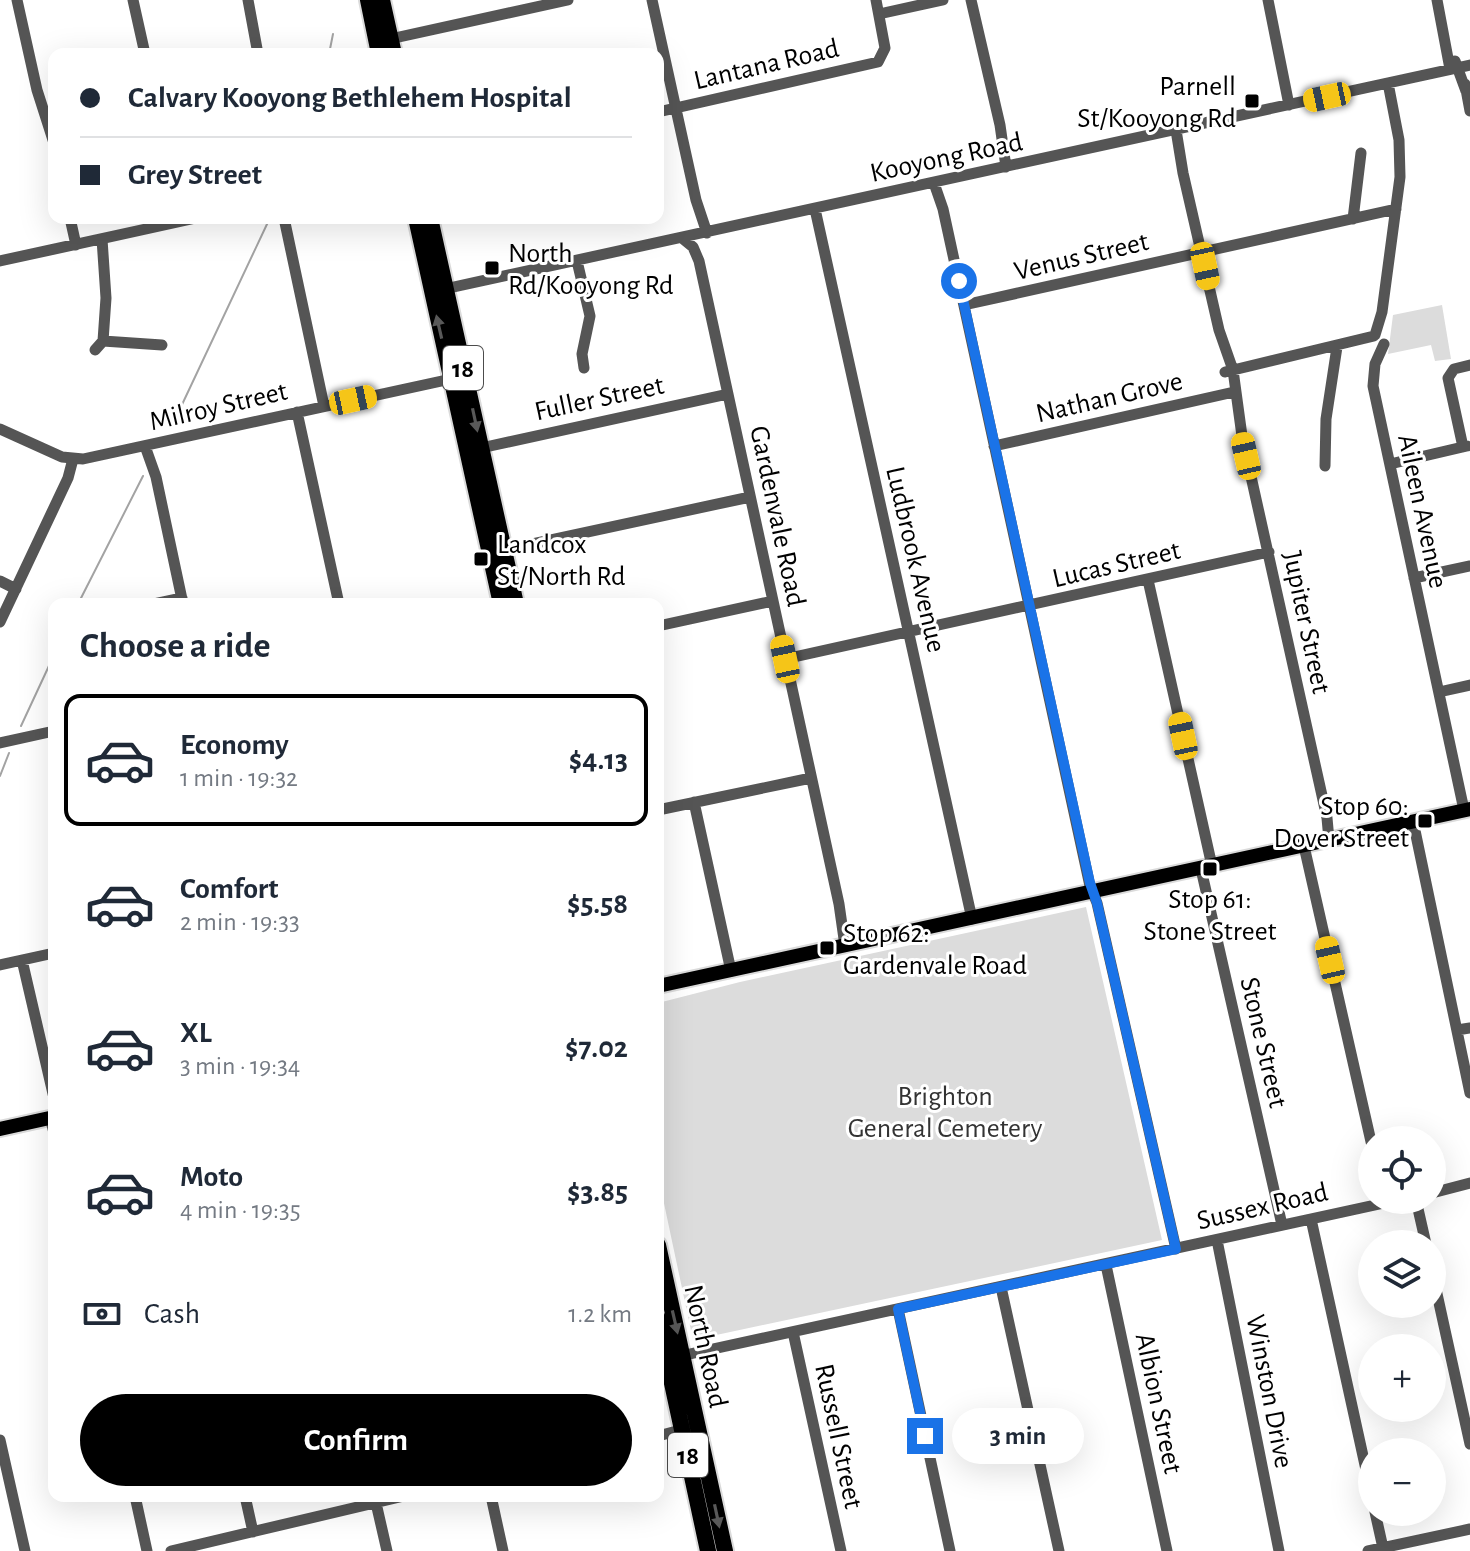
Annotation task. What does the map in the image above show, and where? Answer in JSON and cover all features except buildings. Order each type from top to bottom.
[{"type":"highway","points":[[368,0],[378,48]]},
{"type":"highway","points":[[382,0],[392,46]]},
{"type":"highway","name":"18","points":[[418,224],[481,448],[500,598]]},
{"type":"highway","name":"18","points":[[431,224],[451,379],[486,501],[504,550],[515,598]]},
{"type":"highway","name":"North Road","points":[[664,1285],[708,1551]]},
{"type":"highway","name":"North Road","points":[[664,1332],[675,1357]]},
{"type":"highway","name":"North Road","points":[[690,1428],[725,1551]]},
{"type":"main road","points":[[664,985],[1467,809]]},
{"type":"main road","points":[[0,1129],[48,1118]]},
{"type":"street","points":[[17,0],[48,124]]},
{"type":"street","points":[[133,0],[144,48]]},
{"type":"street","points":[[248,0],[257,48]]},
{"type":"street","points":[[392,46],[568,0]]},
{"type":"street","points":[[652,0],[663,48]]},
{"type":"street","points":[[876,0],[879,14],[943,0]]},
{"type":"street","points":[[971,0],[1009,166]]},
{"type":"street","points":[[1268,0],[1292,104]]},
{"type":"street","points":[[1437,0],[1445,35],[1460,67],[1470,111]]},
{"type":"street","name":"Lantana Road","points":[[664,111],[869,65],[883,57],[885,41],[879,14]]},
{"type":"street","points":[[664,54],[703,234]]},
{"type":"street","name":"Kooyong Road","points":[[439,291],[1460,67]]},
{"type":"street","name":"Aileen Avenue","points":[[1388,83],[1400,153],[1396,209],[1373,386],[1467,809]]},
{"type":"street","name":"Jupiter Street","points":[[1173,130],[1332,840]]},
{"type":"street","points":[[1353,219],[1361,153]]},
{"type":"street","points":[[937,182],[1029,607],[1176,1249]]},
{"type":"street","name":"Ludbrook Avenue","points":[[815,209],[972,919]]},
{"type":"street","name":"Venus Street","points":[[964,305],[1396,209]]},
{"type":"street","points":[[71,224],[76,245]]},
{"type":"street","points":[[0,261],[102,239],[153,224]]},
{"type":"street","points":[[285,224],[324,406]]},
{"type":"street","name":"Gardenvale Road","points":[[682,238],[693,247],[699,261],[849,945]]},
{"type":"street","points":[[102,239],[106,298],[99,345],[162,345]]},
{"type":"street","points":[[577,261],[590,316],[582,354],[584,368]]},
{"type":"street","points":[[1229,371],[1378,340]]},
{"type":"street","points":[[1325,466],[1326,419],[1337,347]]},
{"type":"street","points":[[1390,464],[1466,446],[1449,380],[1451,371],[1470,365]]},
{"type":"street","name":"Milroy Street","points":[[0,429],[46,451],[73,459],[92,458],[451,379]]},
{"type":"street","name":"Nathan Grove","points":[[994,446],[1231,393]]},
{"type":"street","name":"Fuller Street","points":[[481,448],[728,394]]},
{"type":"street","points":[[297,412],[338,598]]},
{"type":"street","points":[[149,445],[181,598]]},
{"type":"street","points":[[0,622],[68,478],[73,459]]},
{"type":"street","points":[[504,550],[750,497]]},
{"type":"street","name":"Lucas Street","points":[[785,659],[1269,552]]},
{"type":"street","points":[[1414,578],[1470,566]]},
{"type":"street","name":"Stone Street","points":[[1148,580],[1282,1225]]},
{"type":"street","points":[[0,581],[16,589]]},
{"type":"street","points":[[664,625],[773,601]]},
{"type":"street","points":[[1439,692],[1470,685]]},
{"type":"street","points":[[0,743],[48,732]]},
{"type":"street","points":[[664,809],[811,778]]},
{"type":"street","points":[[694,802],[731,971]]},
{"type":"street","points":[[1413,821],[1470,1093]]},
{"type":"street","points":[[1304,846],[1367,1126]]},
{"type":"street","points":[[0,965],[48,954]]},
{"type":"street","points":[[22,960],[48,1072]]},
{"type":"street","points":[[1457,1030],[1470,1028]]},
{"type":"street","points":[[1446,1189],[1466,1184]]},
{"type":"street","name":"Sussex Road","points":[[675,1357],[1358,1207]]},
{"type":"street","points":[[1311,1219],[1359,1438]]},
{"type":"street","name":"Winston Drive","points":[[1217,1240],[1279,1551]]},
{"type":"street","name":"Albion Street","points":[[1106,1265],[1167,1551]]},
{"type":"street","points":[[1001,1287],[1059,1551]]},
{"type":"street","points":[[898,1309],[950,1551]]},
{"type":"street","points":[[1442,1318],[1470,1444]]},
{"type":"street","name":"Russell Street","points":[[793,1332],[841,1551]]},
{"type":"street","points":[[664,1434],[690,1428]]},
{"type":"street","points":[[0,1440],[25,1551]]},
{"type":"street","points":[[136,1502],[147,1551]]},
{"type":"street","points":[[246,1502],[253,1532]]},
{"type":"street","points":[[171,1551],[192,1549],[353,1502],[380,1502]]},
{"type":"street","points":[[492,1502],[503,1551]]},
{"type":"street","points":[[376,1503],[387,1551]]},
{"type":"street","points":[[1378,1526],[1383,1548]]},
{"type":"street","points":[[1368,1551],[1411,1546],[1470,1529]]},
{"type":"green space","points":[[1442,305],[1451,359],[1435,361],[1431,345],[1388,354],[1393,315]]},
{"type":"green space","name":"Brighton General Cemetery","points":[[1086,907],[1162,1240],[693,1340],[664,1203],[664,1001]]},
{"type":"waterway","points":[[330,48],[333,34]]},
{"type":"waterway","points":[[171,428],[267,224]]},
{"type":"waterway","points":[[81,598],[143,476]]},
{"type":"waterway","points":[[21,726],[48,668]]},
{"type":"waterway","points":[[0,776],[9,753]]},
{"type":"tram line","points":[[664,983],[1470,807]]},
{"type":"tram line","points":[[0,1131],[48,1119]]},
{"type":"place","name":"Parnell St/Kooyong Rd","points":[[1252,101]]},
{"type":"place","name":"North Rd/Kooyong Rd","points":[[492,268]]},
{"type":"place","name":"Landcox St/North Rd","points":[[481,559]]},
{"type":"place","name":"Stop 60: Dover Street","points":[[1425,821]]},
{"type":"place","name":"Stop 61: Stone Street","points":[[1210,869]]},
{"type":"place","name":"Stop 62: Gardenvale Road","points":[[827,948]]},
{"type":"route","points":[[925,1436],[898,1309],[1176,1249],[1090,883],[959,281]]}]
